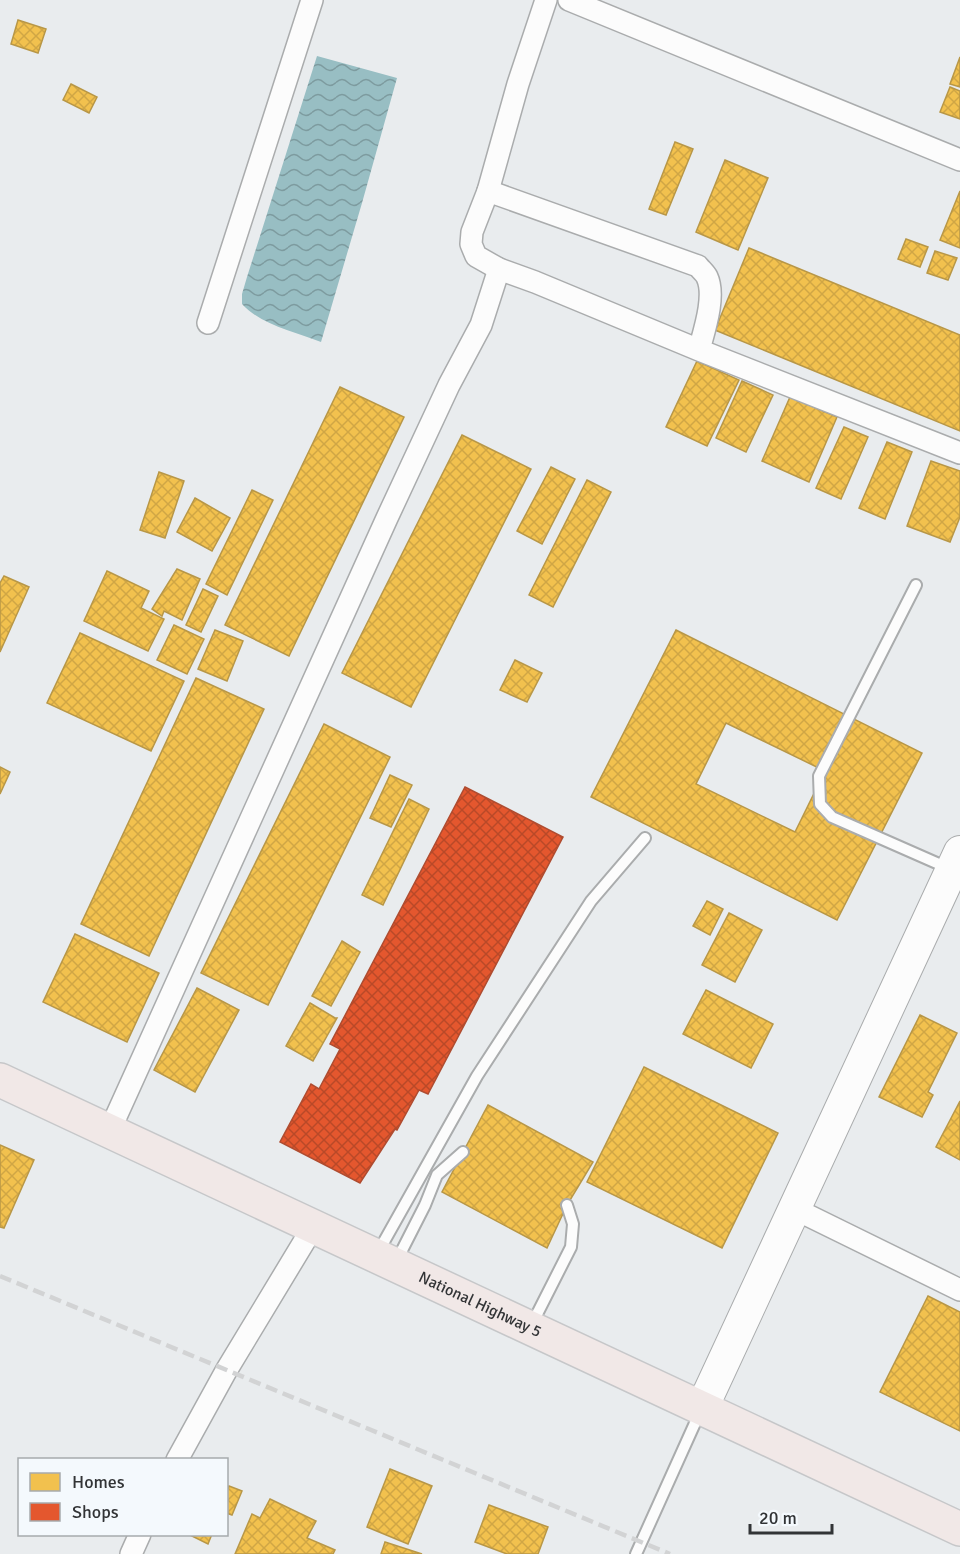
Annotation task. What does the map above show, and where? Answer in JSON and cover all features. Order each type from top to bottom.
[{"type":"highway","name":"National Highway 5","points":[[0,1080],[960,1529]]},
{"type":"street","points":[[208,323],[312,0]]},
{"type":"street","points":[[546,0],[518,84],[488,191],[472,232],[471,243],[476,256],[499,269],[960,453]]},
{"type":"street","points":[[569,0],[960,160]]},
{"type":"street","points":[[488,191],[698,266],[707,277],[710,290],[707,317],[699,350]]},
{"type":"street","points":[[109,1132],[392,508],[449,385],[481,325],[499,269]]},
{"type":"street","points":[[702,1408],[956,861]]},
{"type":"street","points":[[795,1209],[960,1290]]},
{"type":"street","points":[[178,1458],[226,1371],[313,1227]]},
{"type":"street","points":[[131,1554],[139,1536]]},
{"type":"lane","points":[[916,585],[819,776],[820,804],[832,817],[956,861]]},
{"type":"lane","points":[[385,1261],[477,1076],[591,901],[645,838]]},
{"type":"lane","points":[[385,1261],[425,1205],[437,1175],[463,1152]]},
{"type":"lane","points":[[530,1328],[571,1247],[573,1224],[567,1205]]},
{"type":"lane","points":[[636,1554],[702,1408]]},
{"type":"water","points":[[317,56],[397,78],[321,342],[268,323],[242,304],[242,294],[247,277]]},
{"type":"building: Homes","points":[[18,20],[46,29],[38,53],[11,44]]},
{"type":"building: Homes","points":[[960,57],[960,87],[950,84]]},
{"type":"building: Homes","points":[[71,84],[97,97],[89,113],[63,100]]},
{"type":"building: Homes","points":[[950,87],[960,91],[960,119],[940,112]]},
{"type":"building: Homes","points":[[675,142],[693,149],[666,215],[649,209]]},
{"type":"building: Homes","points":[[725,160],[768,178],[738,250],[696,232]]},
{"type":"building: Homes","points":[[960,191],[960,248],[940,240]]},
{"type":"building: Homes","points":[[906,239],[928,247],[920,267],[898,259]]},
{"type":"building: Homes","points":[[749,248],[960,335],[960,431],[715,330]]},
{"type":"building: Homes","points":[[935,251],[957,258],[948,280],[927,273]]},
{"type":"building: Homes","points":[[697,361],[739,380],[707,446],[666,427]]},
{"type":"building: Homes","points":[[742,381],[773,395],[746,452],[716,438]]},
{"type":"building: Homes","points":[[340,387],[404,417],[289,656],[225,625]]},
{"type":"building: Homes","points":[[790,397],[837,417],[809,482],[762,461]]},
{"type":"building: Homes","points":[[844,427],[868,437],[841,499],[816,488]]},
{"type":"building: Homes","points":[[462,435],[531,469],[411,707],[342,673]]},
{"type":"building: Homes","points":[[887,442],[912,452],[885,519],[859,508]]},
{"type":"building: Homes","points":[[931,461],[960,471],[960,517],[950,542],[907,526]]},
{"type":"building: Homes","points":[[551,467],[575,479],[542,544],[517,531]]},
{"type":"building: Homes","points":[[159,472],[184,481],[165,538],[140,530]]},
{"type":"building: Homes","points":[[587,480],[611,492],[553,607],[529,595]]},
{"type":"building: Homes","points":[[252,490],[273,500],[227,595],[206,584]]},
{"type":"building: Homes","points":[[195,498],[230,518],[212,551],[177,532]]},
{"type":"building: Homes","points":[[177,569],[200,579],[182,620],[164,611],[162,616],[152,609]]},
{"type":"building: Homes","points":[[107,571],[149,591],[141,608],[164,619],[148,651],[84,621]]},
{"type":"building: Homes","points":[[4,576],[29,587],[0,652],[0,583]]},
{"type":"building: Homes","points":[[203,589],[218,596],[201,632],[186,625]]},
{"type":"building: Homes","points":[[174,625],[204,639],[187,674],[157,660]]},
{"type":"building: Homes","points":[[215,630],[243,641],[227,681],[198,669]]},
{"type":"building: Homes","points":[[676,630],[922,753],[837,920],[591,797]],"holes":[[[726,723],[825,771],[795,832],[696,784]]]},
{"type":"building: Homes","points":[[80,633],[184,681],[151,751],[47,703]]},
{"type":"building: Homes","points":[[515,660],[542,673],[527,702],[500,690]]},
{"type":"building: Homes","points":[[196,678],[264,709],[149,956],[81,924]]},
{"type":"building: Homes","points":[[324,724],[390,757],[268,1005],[201,973]]},
{"type":"building: Homes","points":[[0,767],[10,772],[0,794]]},
{"type":"building: Homes","points":[[390,775],[412,785],[391,827],[370,818]]},
{"type":"building: Homes","points":[[409,799],[429,809],[383,905],[362,895]]},
{"type":"building: Homes","points":[[707,901],[723,909],[710,935],[693,926]]},
{"type":"building: Homes","points":[[729,913],[762,930],[735,982],[702,965]]},
{"type":"building: Homes","points":[[75,934],[159,973],[127,1042],[43,1002]]},
{"type":"building: Homes","points":[[342,941],[360,952],[331,1006],[312,996]]},
{"type":"building: Homes","points":[[197,988],[239,1010],[195,1092],[154,1070]]},
{"type":"building: Homes","points":[[706,990],[773,1024],[751,1068],[683,1034]]},
{"type":"building: Homes","points":[[310,1003],[337,1018],[313,1061],[286,1046]]},
{"type":"building: Homes","points":[[920,1015],[957,1033],[928,1092],[933,1095],[922,1117],[879,1097]]},
{"type":"building: Homes","points":[[644,1067],[778,1133],[722,1248],[587,1182]]},
{"type":"building: Homes","points":[[960,1101],[960,1160],[936,1147]]},
{"type":"building: Homes","points":[[488,1105],[593,1162],[567,1205],[547,1248],[442,1192]]},
{"type":"building: Homes","points":[[0,1145],[34,1160],[4,1228],[0,1227]]},
{"type":"building: Homes","points":[[928,1296],[960,1312],[960,1431],[880,1392]]},
{"type":"building: Homes","points":[[390,1469],[432,1486],[408,1544],[367,1527]]},
{"type":"building: Homes","points":[[229,1486],[242,1491],[232,1515],[228,1514]]},
{"type":"building: Homes","points":[[270,1499],[316,1521],[307,1538],[335,1550],[333,1554],[235,1554],[252,1514],[260,1518]]},
{"type":"building: Homes","points":[[489,1505],[548,1527],[538,1554],[507,1554],[475,1542]]},
{"type":"building: Homes","points":[[192,1536],[211,1536],[208,1544]]},
{"type":"building: Homes","points":[[385,1542],[422,1554],[381,1554]]},
{"type":"building: Shops","points":[[465,787],[563,837],[428,1094],[419,1090],[397,1130],[395,1129],[360,1183],[280,1142],[311,1084],[319,1089],[340,1049],[330,1044]]},
{"type":"railway","points":[[0,1276],[670,1554]]}]
